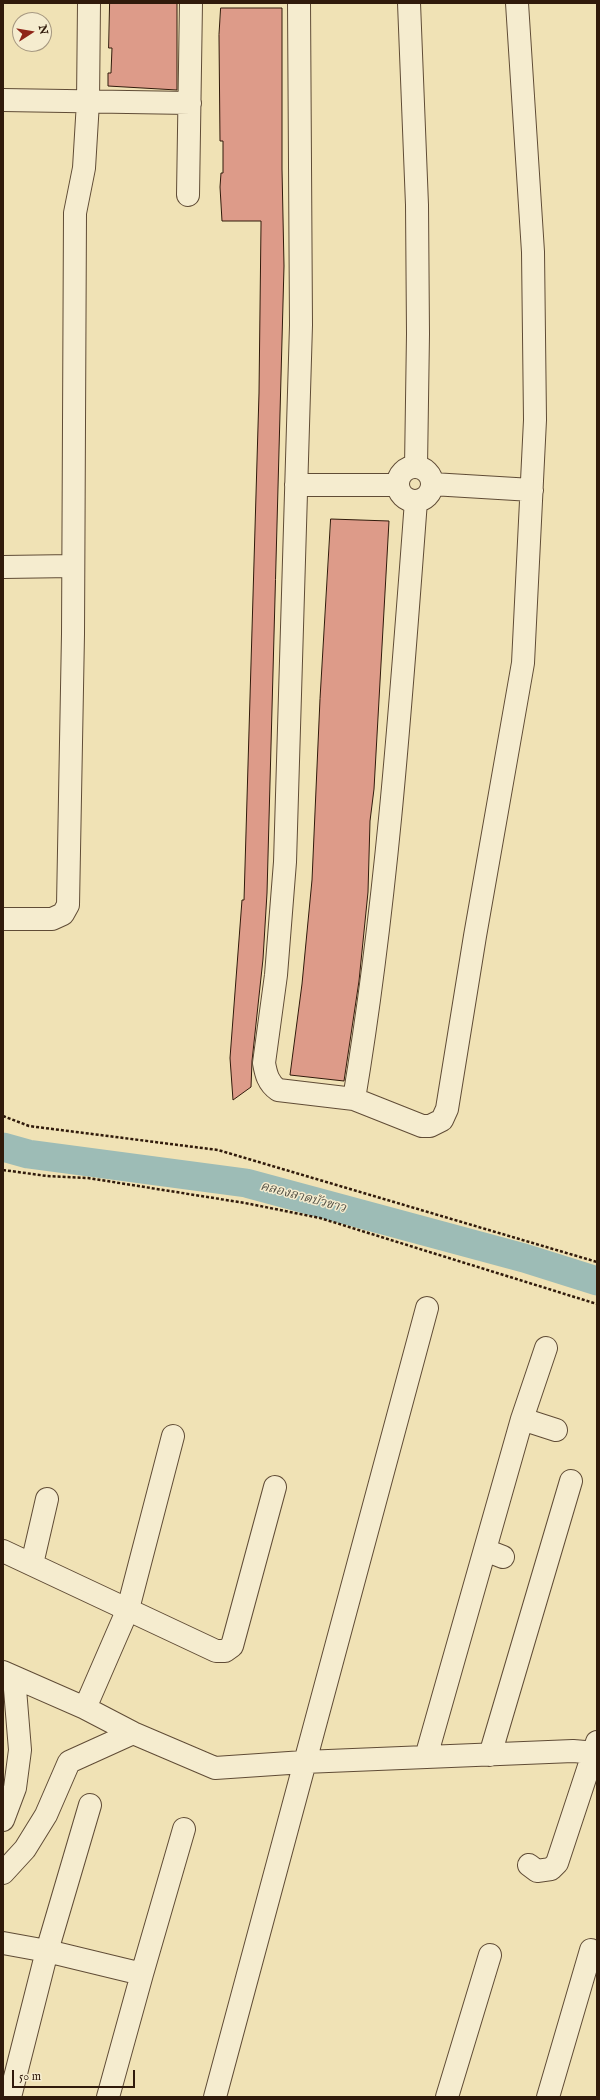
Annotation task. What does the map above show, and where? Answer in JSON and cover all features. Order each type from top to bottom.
[{"type":"street","points":[[3,919],[52,919],[63,914],[68,905],[73,566],[75,213],[84,168],[88,102],[89,3]]},
{"type":"street","points":[[188,195],[191,3]]},
{"type":"street","points":[[299,3],[301,309],[285,862],[276,975],[264,1063],[266,1075],[271,1085],[278,1090],[354,1099],[422,1126],[430,1126],[442,1120],[447,1109],[475,936],[523,663],[535,420],[533,252],[517,3]]},
{"type":"street","points":[[409,3],[417,205],[418,334],[416,467]]},
{"type":"street","points":[[3,100],[190,103]]},
{"type":"street","points":[[410,467],[416,467],[428,472],[432,484],[428,496],[416,501],[411,500],[402,494],[398,485],[401,474],[410,467]]},
{"type":"street","points":[[432,484],[532,490]]},
{"type":"street","points":[[296,485],[398,485]]},
{"type":"street","points":[[354,1099],[371,987],[383,891],[403,682],[416,501]]},
{"type":"street","points":[[3,567],[73,566]]},
{"type":"street","points":[[215,2097],[427,1308]]},
{"type":"street","points":[[426,1757],[494,1554],[522,1420],[546,1348]]},
{"type":"street","points":[[522,1420],[556,1430]]},
{"type":"street","points":[[85,1708],[128,1609],[173,1436]]},
{"type":"street","points":[[490,1754],[571,1481]]},
{"type":"street","points":[[3,1551],[216,1651],[225,1651],[232,1646],[275,1487]]},
{"type":"street","points":[[32,1564],[47,1499]]},
{"type":"street","points":[[9,1675],[85,1708],[133,1733],[215,1768],[304,1762],[596,1749],[557,1863],[551,1869],[537,1871],[529,1865]]},
{"type":"street","points":[[3,1820],[15,1788],[20,1750],[9,1675]]},
{"type":"street","points":[[3,1873],[25,1849],[46,1815],[69,1762],[133,1733]]},
{"type":"street","points":[[10,2097],[47,1951],[90,1804]]},
{"type":"street","points":[[108,2097],[184,1829]]},
{"type":"street","points":[[3,1942],[142,1974]]},
{"type":"street","points":[[548,2097],[592,1950]]},
{"type":"street","points":[[447,2097],[490,1956]]},
{"type":"path","points":[[3,1116],[29,1126],[218,1150],[597,1262]]},
{"type":"path","points":[[3,1170],[47,1176],[88,1178],[245,1203],[320,1218],[597,1304]]},
{"type":"building","points":[[110,3],[177,3],[177,90],[108,86],[108,73],[111,73],[112,48],[109,48]]},
{"type":"building","points":[[221,8],[282,8],[282,169],[284,266],[267,893],[263,959],[252,1061],[251,1087],[233,1100],[230,1058],[242,900],[244,900],[259,393],[261,221],[222,221],[220,187],[221,173],[223,173],[223,141],[220,141],[219,35]]},
{"type":"building","points":[[331,519],[389,521],[374,789],[370,821],[368,892],[359,981],[344,1081],[290,1075],[302,984],[312,880],[320,699]]},
{"type":"waterway","name":"คลองลาดบัวขาว","points":[[3,1147],[28,1154],[246,1183],[524,1258],[597,1281]]}]
